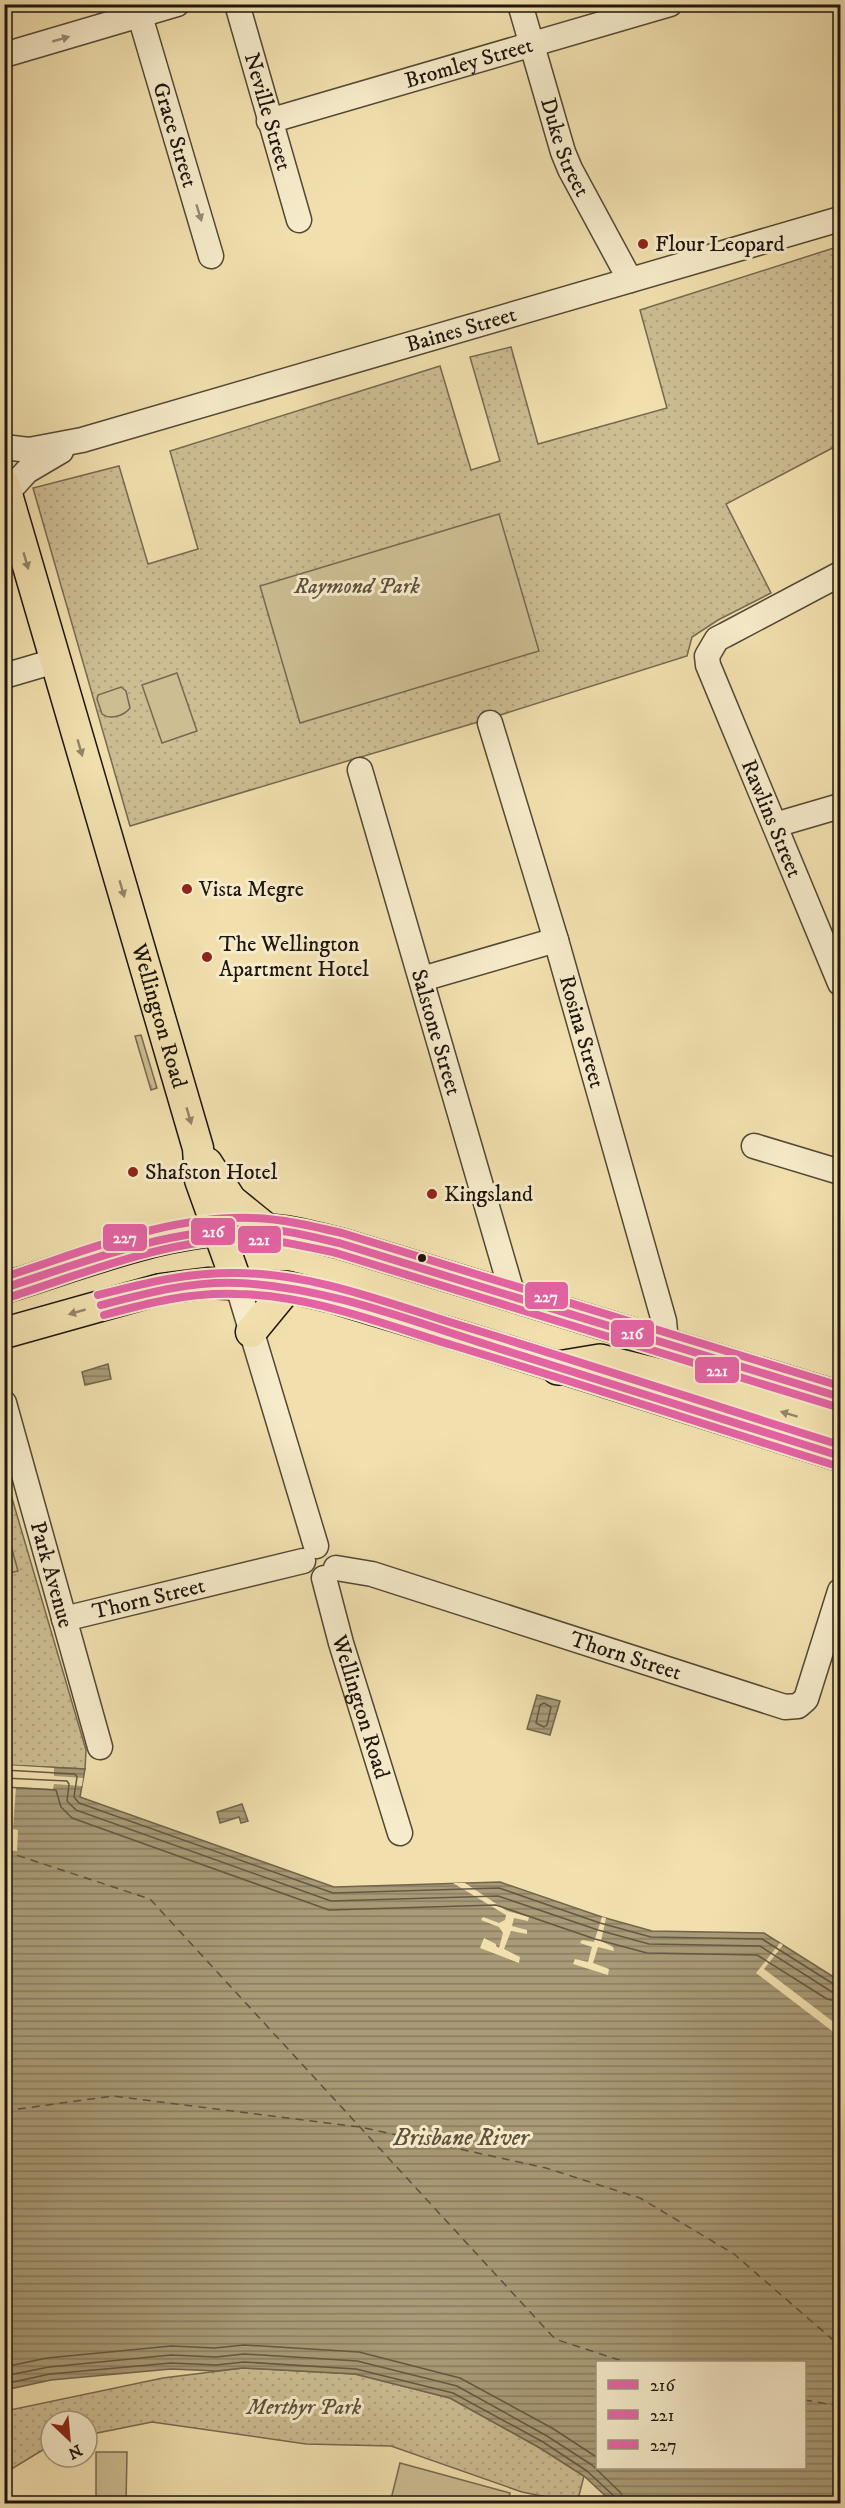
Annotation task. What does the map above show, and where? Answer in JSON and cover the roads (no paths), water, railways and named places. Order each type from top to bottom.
[{"type":"highway","points":[[558,1368],[600,1361],[673,1379],[840,1430]]},
{"type":"main road","name":"Wellington Road","points":[[6,489],[198,1148],[200,1180],[237,1283]]},
{"type":"main road","points":[[198,1148],[227,1196],[268,1230]]},
{"type":"main road","points":[[4,1288],[155,1242],[217,1231],[286,1231],[339,1243],[840,1397]]},
{"type":"main road","points":[[4,1333],[161,1289],[208,1283],[288,1287],[334,1298],[840,1456]]},
{"type":"main road","points":[[251,1332],[288,1287]]},
{"type":"street","points":[[4,55],[177,4]]},
{"type":"street","name":"Neville Street","points":[[237,4],[299,220]]},
{"type":"street","name":"Duke Street","points":[[520,4],[570,169],[630,280]]},
{"type":"street","name":"Bromley Street","points":[[269,121],[670,4]]},
{"type":"street","name":"Grace Street","points":[[140,16],[211,256]]},
{"type":"street","name":"Baines Street","points":[[4,447],[29,450],[82,440],[840,219]]},
{"type":"street","name":"Baines Street","points":[[6,489],[33,466],[82,440]]},
{"type":"street","name":"Rawlins Street","points":[[840,574],[717,639],[706,656],[840,982]]},
{"type":"street","points":[[4,676],[55,661]]},
{"type":"street","name":"Rosina Street","points":[[490,723],[556,940],[664,1321],[666,1342]]},
{"type":"street","name":"Salstone Street","points":[[360,770],[513,1296]]},
{"type":"street","points":[[775,825],[840,806]]},
{"type":"street","points":[[422,979],[556,940]]},
{"type":"street","points":[[754,1146],[840,1172]]},
{"type":"street","name":"Wellington Road","points":[[237,1283],[309,1553],[327,1547],[334,1552],[337,1562],[330,1573],[341,1643],[400,1833]]},
{"type":"street","name":"Park Avenue","points":[[4,1403],[100,1747]]},
{"type":"street","name":"Thorn Street","points":[[64,1619],[309,1553]]},
{"type":"street","name":"Thorn Street","points":[[330,1573],[372,1574],[785,1707],[798,1706],[806,1699],[840,1591]]},
{"type":"water","points":[[108,1364],[111,1379],[85,1385],[82,1372]]},
{"type":"water","points":[[537,1695],[560,1701],[550,1735],[527,1729]]},
{"type":"water","name":"Brisbane River","points":[[4,1765],[85,1769],[80,1797],[334,1887],[500,1882],[602,1917],[652,1931],[764,1933],[840,1981],[840,2503],[613,2503],[584,2476],[540,2448],[450,2398],[355,2374],[243,2368],[216,2371],[171,2369],[51,2380],[5,2390]]},
{"type":"water","points":[[242,1804],[248,1821],[241,1823],[239,1817],[220,1823],[217,1812]]},
{"type":"place","name":"Flour Leopard","points":[[643,244]]},
{"type":"place","name":"Vista Megre","points":[[187,889]]},
{"type":"place","name":"The Wellington Apartment Hotel","points":[[207,957]]},
{"type":"place","name":"Shafston Hotel","points":[[133,1172]]},
{"type":"place","name":"Kingsland","points":[[432,1194]]},
{"type":"park label","name":"Raymond Park","points":[[357,586]]},
{"type":"park label","name":"Merthyr Park","points":[[304,2407]]}]
